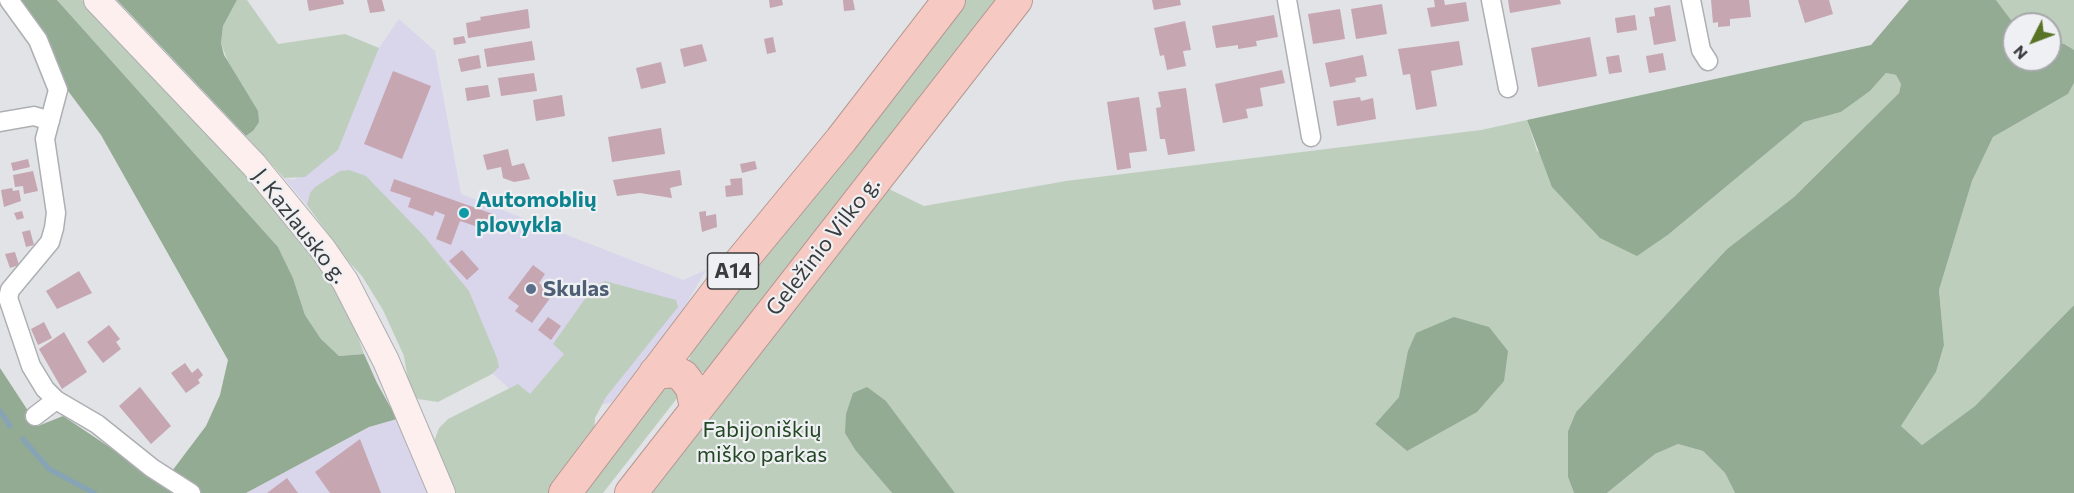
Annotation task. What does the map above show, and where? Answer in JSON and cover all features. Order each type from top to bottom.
[{"type":"highway","name":"A14","points":[[565,493],[655,373],[949,0]]},
{"type":"highway","name":"Geležinio Vilko g.","points":[[631,493],[1016,0]]},
{"type":"highway","points":[[655,373],[673,371],[683,376],[692,388],[696,408]]},
{"type":"street","points":[[9,0],[38,40],[58,90],[57,103],[45,139],[56,213],[54,228],[50,242],[10,290],[8,298],[31,366],[45,389],[56,400],[97,424],[152,468],[191,493]]},
{"type":"street","name":"J. Kazlausko g.","points":[[97,0],[254,165],[322,248],[345,281],[386,361],[442,493]]},
{"type":"street","points":[[1287,0],[1311,137]]},
{"type":"street","points":[[1491,0],[1508,88]]},
{"type":"street","points":[[1691,0],[1699,42],[1708,61]]},
{"type":"street","points":[[0,122],[34,116],[50,121]]},
{"type":"street","points":[[35,416],[56,400]]},
{"type":"shaded area","points":[[399,19],[435,51],[461,194],[683,280],[706,270],[681,313],[612,402],[544,420],[309,208],[284,178],[294,180],[338,150],[379,48]]},
{"type":"shaded area","points":[[397,419],[432,493],[246,493],[370,427]]},
{"type":"green space","points":[[0,0],[57,0],[278,247],[293,278],[305,315],[321,339],[339,356],[364,354],[397,419],[369,427],[246,493],[0,493],[0,368],[38,426],[63,416],[163,483],[206,426],[220,395],[228,360],[101,135]]},
{"type":"green space","points":[[57,0],[82,0],[260,185],[301,235],[348,309],[364,354],[339,356],[321,339],[305,315],[293,278],[278,247]]},
{"type":"green space","points":[[117,0],[237,0],[223,26],[221,43],[224,55],[258,111],[259,122],[253,131],[246,136]]},
{"type":"green space","points":[[237,0],[247,0],[278,44],[345,34],[379,48],[338,150],[305,177],[284,178],[246,136],[253,131],[221,43],[223,26]]},
{"type":"green space","points":[[962,0],[999,0],[709,372],[701,372],[692,367],[689,360],[691,352]]},
{"type":"green space","points":[[1909,0],[1996,0],[2005,12],[2002,12],[2002,72],[2062,72],[2062,43],[2074,50],[2074,83],[2068,94],[1993,137],[1972,181],[1939,290],[1944,345],[1936,372],[1901,426],[1922,445],[1975,406],[2074,305],[2074,493],[1735,493],[1725,473],[1703,451],[1678,444],[1655,454],[1607,493],[1574,493],[1568,477],[1568,431],[1576,412],[1727,249],[1794,197],[1899,93],[1901,84],[1896,75],[1886,73],[1870,91],[1841,112],[1804,122],[1669,234],[1637,256],[1600,238],[1552,187],[1527,120],[1871,45]]},
{"type":"green space","points":[[1996,0],[2074,0],[2074,50],[2062,45],[2062,12],[2005,12]]},
{"type":"green space","name":"Fabijoniškių miško parkas","points":[[1886,73],[1896,75],[1901,84],[1899,93],[1794,197],[1727,249],[1576,412],[1568,431],[1568,477],[1574,493],[955,493],[886,401],[856,451],[892,493],[651,493],[887,188],[924,206],[1066,181],[1481,130],[1527,120],[1537,151],[1669,234],[1804,122],[1841,112],[1870,91]],"holes":[[[1399,397],[1407,451],[1375,424]]]},
{"type":"green space","points":[[2074,83],[2074,305],[1975,406],[1922,445],[1901,426],[1936,372],[1944,345],[1939,290],[1972,181],[1993,137],[2068,94]]},
{"type":"green space","points":[[349,170],[366,176],[424,236],[469,291],[497,358],[499,367],[492,374],[438,402],[418,399],[410,392],[404,356],[383,310],[362,276],[347,260],[307,205],[310,193],[315,187],[340,171]]},
{"type":"green space","points":[[605,281],[676,300],[678,307],[606,397],[595,418],[594,435],[552,493],[450,493],[432,447],[439,428],[448,419],[518,384],[530,394],[564,354],[553,344],[594,286]]},
{"type":"green space","points":[[1454,317],[1489,327],[1508,351],[1504,381],[1477,412],[1407,451],[1375,424],[1399,397],[1408,351],[1416,333]]},
{"type":"green space","points":[[675,384],[678,397],[603,493],[581,493],[663,388]]},
{"type":"green space","points":[[867,387],[886,401],[955,493],[892,493],[856,451],[845,433],[846,414],[853,393]]},
{"type":"green space","points":[[1678,444],[1703,451],[1725,473],[1735,493],[1607,493],[1655,454]]},
{"type":"building","points":[[307,0],[343,0],[344,4],[309,11]]},
{"type":"building","points":[[367,0],[382,0],[385,11],[370,13]]},
{"type":"building","points":[[769,0],[782,0],[783,5],[770,8]]},
{"type":"building","points":[[843,0],[853,0],[855,10],[844,11]]},
{"type":"building","points":[[1152,0],[1180,0],[1181,5],[1154,10]]},
{"type":"building","points":[[1434,0],[1444,0],[1445,5],[1466,2],[1469,21],[1431,27],[1427,8],[1435,7]]},
{"type":"building","points":[[1508,0],[1560,0],[1561,4],[1510,13]]},
{"type":"building","points":[[1711,0],[1749,0],[1751,17],[1730,19],[1730,26],[1718,27],[1718,22],[1713,23]]},
{"type":"building","points":[[1798,0],[1829,0],[1833,14],[1805,23]]},
{"type":"building","points":[[1382,4],[1387,34],[1356,39],[1351,9]]},
{"type":"building","points":[[1670,5],[1676,41],[1654,45],[1649,17],[1655,16],[1654,8]]},
{"type":"building","points":[[528,9],[530,28],[468,38],[466,23],[481,20],[480,17]]},
{"type":"building","points":[[1340,9],[1345,39],[1313,44],[1308,14]]},
{"type":"building","points":[[1274,15],[1278,37],[1256,41],[1257,46],[1238,49],[1238,45],[1216,48],[1212,26]]},
{"type":"building","points":[[1635,15],[1637,30],[1617,33],[1615,18]]},
{"type":"building","points":[[1185,21],[1191,50],[1183,51],[1186,66],[1167,70],[1164,55],[1160,56],[1154,28]]},
{"type":"building","points":[[464,36],[466,43],[454,45],[453,38]]},
{"type":"building","points":[[773,37],[776,52],[767,54],[764,39]]},
{"type":"building","points":[[1590,37],[1597,76],[1538,87],[1531,48]]},
{"type":"building","points":[[532,41],[535,60],[487,67],[484,49]]},
{"type":"building","points":[[1459,41],[1463,65],[1431,71],[1437,106],[1416,110],[1410,74],[1403,75],[1398,49]]},
{"type":"building","points":[[702,44],[707,61],[684,67],[680,49]]},
{"type":"building","points":[[1663,53],[1666,70],[1649,73],[1646,56]]},
{"type":"building","points":[[479,55],[481,68],[461,72],[458,59]]},
{"type":"building","points":[[1363,55],[1367,76],[1355,78],[1356,82],[1330,87],[1325,63]]},
{"type":"building","points":[[1619,55],[1622,72],[1609,74],[1606,57]]},
{"type":"building","points":[[661,62],[666,83],[641,89],[636,68]]},
{"type":"building","points":[[1282,70],[1285,83],[1260,88],[1263,106],[1246,109],[1248,118],[1223,123],[1215,84]]},
{"type":"building","points":[[393,71],[431,86],[402,159],[364,144]]},
{"type":"building","points":[[534,73],[537,91],[501,96],[498,78]]},
{"type":"building","points":[[488,85],[490,97],[467,101],[465,88]]},
{"type":"building","points":[[1186,88],[1195,151],[1168,155],[1165,139],[1160,139],[1156,108],[1161,107],[1158,92]]},
{"type":"building","points":[[562,95],[565,116],[536,121],[533,100]]},
{"type":"building","points":[[1139,97],[1147,151],[1129,153],[1131,168],[1117,170],[1107,102]]},
{"type":"building","points":[[1360,97],[1361,101],[1373,98],[1376,119],[1337,126],[1333,101]]},
{"type":"building","points":[[661,128],[665,154],[612,162],[608,137]]},
{"type":"building","points":[[508,149],[512,166],[524,163],[530,179],[514,182],[503,178],[501,167],[487,170],[483,155]]},
{"type":"building","points":[[28,159],[30,167],[13,171],[11,163]]},
{"type":"building","points":[[755,161],[757,169],[742,173],[740,164]]},
{"type":"building","points":[[680,170],[682,185],[670,188],[672,198],[640,193],[617,196],[613,180]]},
{"type":"building","points":[[33,171],[38,191],[24,194],[23,186],[15,187],[13,175]]},
{"type":"building","points":[[742,178],[743,195],[726,197],[725,186],[731,185],[730,179]]},
{"type":"building","name":"Automoblių plovykla","points":[[394,179],[493,214],[478,227],[460,221],[451,245],[436,239],[445,215],[435,211],[433,216],[408,207],[411,198],[390,191]]},
{"type":"building","points":[[12,188],[13,191],[19,190],[21,201],[4,207],[1,190]]},
{"type":"building","points":[[22,211],[24,218],[17,220],[14,213]]},
{"type":"building","points":[[706,211],[706,216],[716,214],[717,227],[702,232],[699,212]]},
{"type":"building","points":[[30,230],[34,245],[26,247],[22,232]]},
{"type":"building","points":[[462,250],[479,269],[467,280],[449,261]]},
{"type":"building","points":[[15,252],[19,265],[10,268],[5,254]]},
{"type":"building","name":"Skulas","points":[[533,265],[545,274],[539,283],[553,294],[532,323],[515,311],[519,306],[508,298]]},
{"type":"building","points":[[79,271],[92,293],[57,309],[46,291]]},
{"type":"building","points":[[548,317],[561,326],[551,340],[538,330]]},
{"type":"building","points":[[44,322],[52,338],[38,345],[31,329]]},
{"type":"building","points":[[109,325],[120,339],[116,342],[121,349],[103,363],[87,342]]},
{"type":"building","points":[[64,332],[87,372],[62,389],[39,349]]},
{"type":"building","points":[[185,363],[192,373],[198,368],[203,375],[198,380],[200,383],[186,393],[171,373]]},
{"type":"building","points":[[140,387],[171,426],[151,444],[119,406]]},
{"type":"building","points":[[360,439],[381,493],[330,493],[315,472]]},
{"type":"building","points":[[287,478],[298,493],[267,493]]},
{"type":"waterway","points":[[0,411],[10,426]]},
{"type":"waterway","points":[[23,439],[49,469],[94,493]]},
{"type":"place","name":"Automoblių plovykla","points":[[464,213]]},
{"type":"place","name":"Skulas","points":[[531,289]]}]
